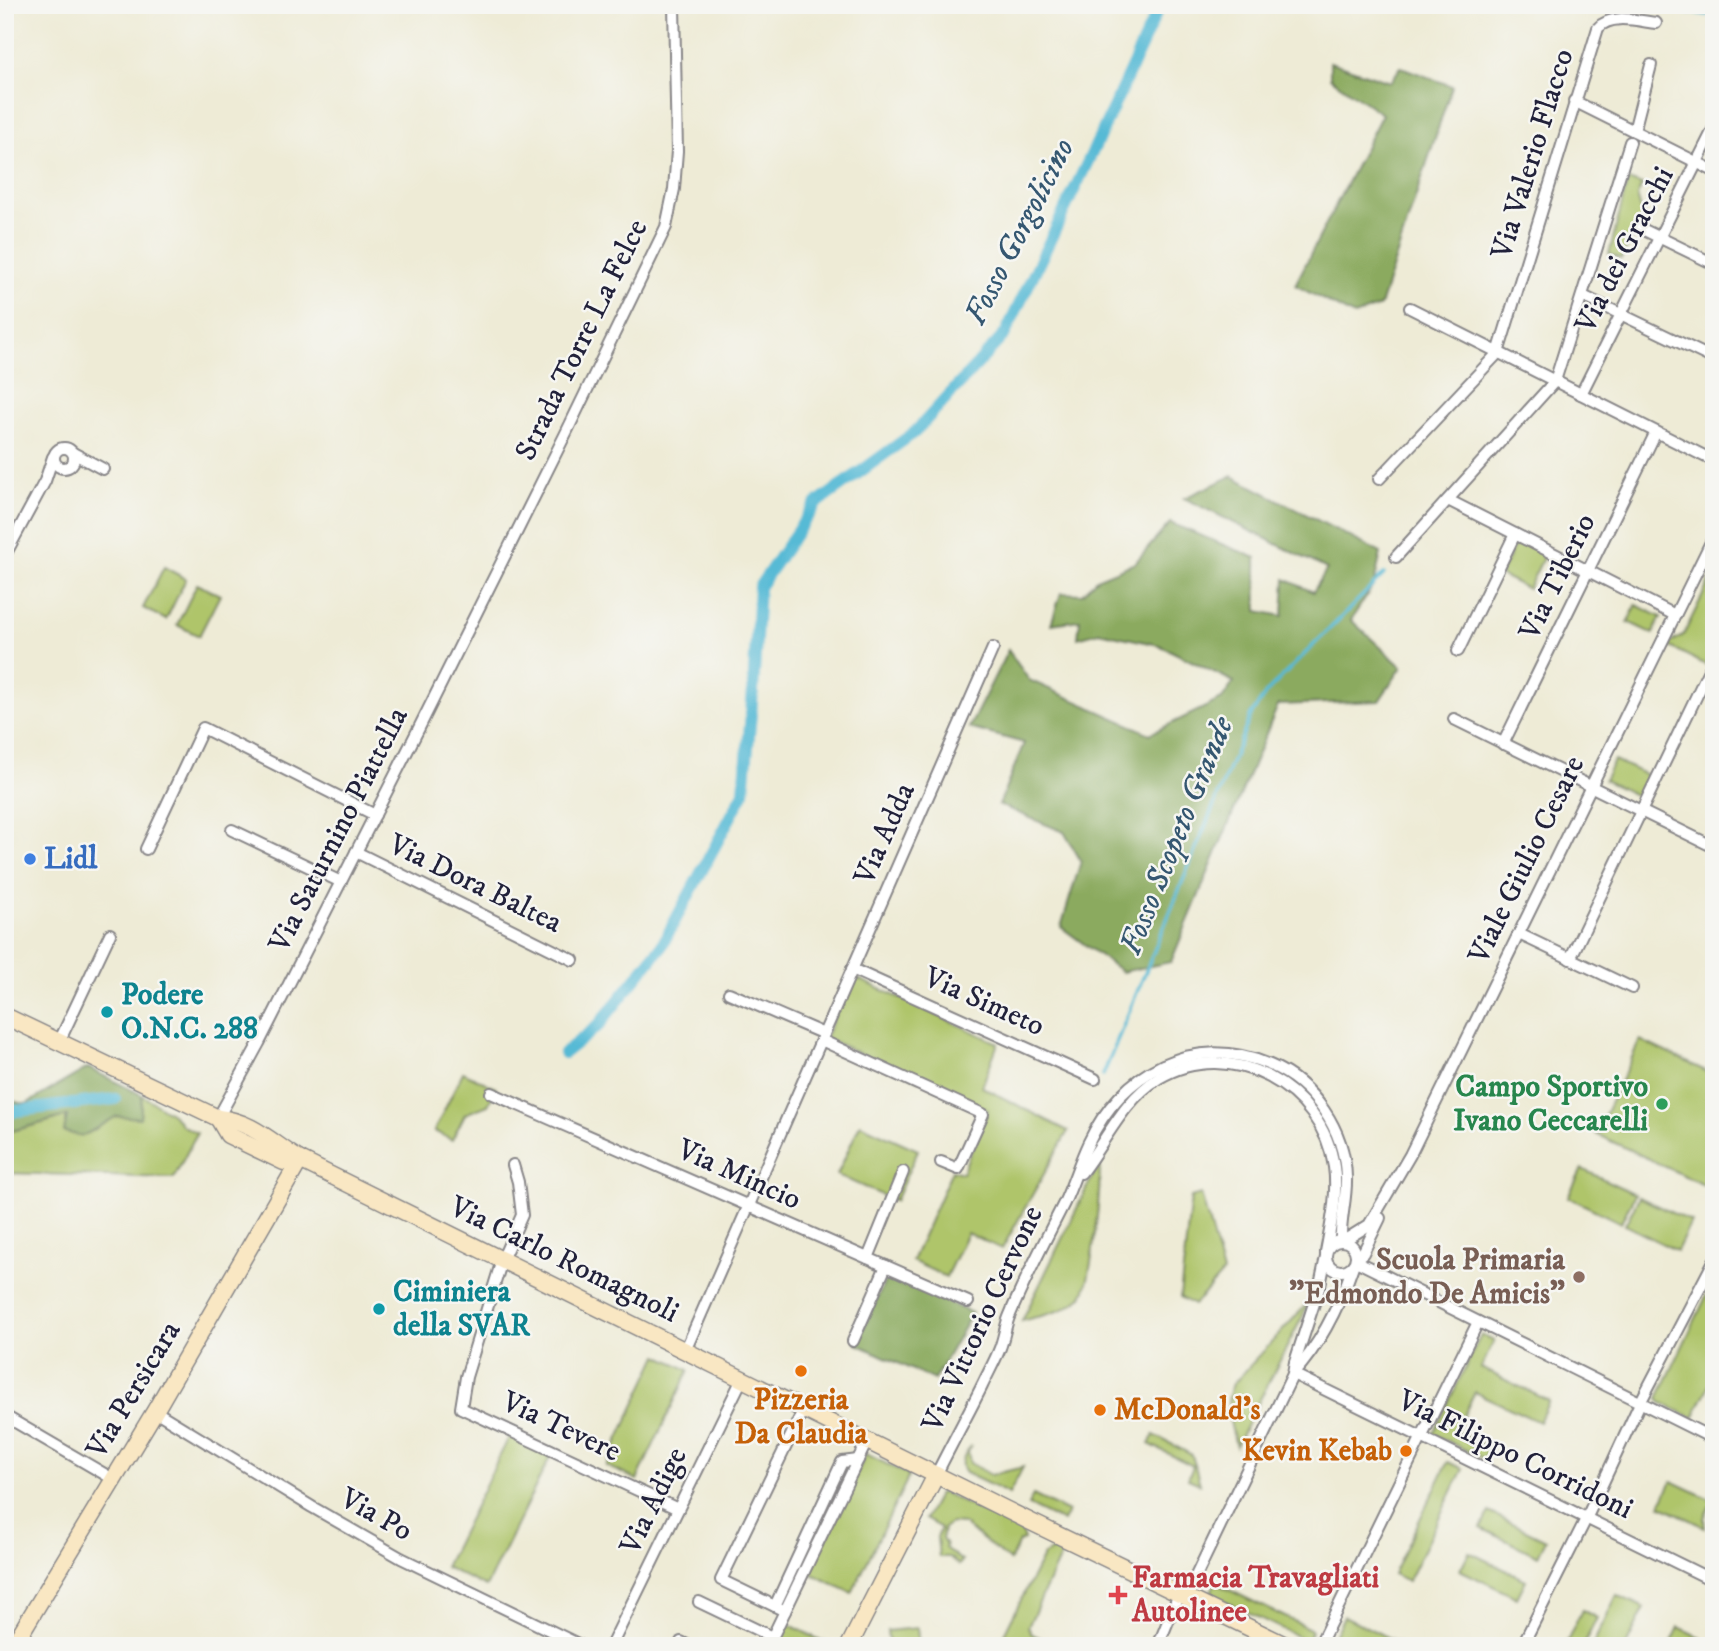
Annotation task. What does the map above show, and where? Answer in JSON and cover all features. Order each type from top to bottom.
[{"type":"main road","name":"Via Carlo Romagnoli","points":[[5,1016],[218,1118],[228,1135],[284,1162],[300,1160],[1287,1646]]},
{"type":"main road","name":"Via Persicara","points":[[15,1640],[155,1411],[300,1160]]},
{"type":"main road","points":[[849,1646],[936,1475]]},
{"type":"street","name":"Strada Torre La Felce","points":[[444,674],[567,432],[666,227],[674,189],[677,151],[674,5]]},
{"type":"street","name":"Via Valerio Flacco","points":[[1498,353],[1574,101],[1600,25],[1613,20],[1656,23]]},
{"type":"street","points":[[1396,557],[1555,381],[1632,136],[1651,65]]},
{"type":"street","points":[[1574,101],[1632,136],[1714,171]]},
{"type":"street","name":"Via dei Gracchi","points":[[1581,394],[1714,128]]},
{"type":"street","points":[[1640,228],[1714,264]]},
{"type":"street","points":[[1583,296],[1714,359]]},
{"type":"street","points":[[1410,308],[1714,461]]},
{"type":"street","points":[[1379,480],[1498,353]]},
{"type":"street","name":"Via Tiberio","points":[[1503,744],[1656,432]]},
{"type":"street","points":[[5,555],[45,481],[56,451],[68,448],[103,469]]},
{"type":"street","points":[[45,481],[74,460],[73,453]]},
{"type":"street","points":[[54,457],[55,464],[67,467],[90,463]]},
{"type":"street","points":[[1448,500],[1675,615]]},
{"type":"street","points":[[1458,651],[1516,534]]},
{"type":"street","name":"Viale Giulio Cesare","points":[[1343,1240],[1364,1230],[1382,1205],[1410,1155],[1714,536]]},
{"type":"street","name":"Via Adda","points":[[685,1351],[993,648]]},
{"type":"street","points":[[1570,959],[1709,670]]},
{"type":"street","name":"Via Saturnino Piattella","points":[[218,1118],[259,1043],[444,674]]},
{"type":"street","points":[[1454,719],[1714,848]]},
{"type":"street","points":[[146,849],[203,727],[374,815]]},
{"type":"street","points":[[232,830],[341,881]]},
{"type":"street","name":"Via Dora Baltea","points":[[356,852],[573,960]]},
{"type":"street","points":[[59,1042],[110,934]]},
{"type":"street","points":[[1519,934],[1632,988]]},
{"type":"street","name":"Via Simeto","points":[[852,969],[1095,1079]]},
{"type":"street","points":[[729,993],[982,1114],[958,1169],[941,1162]]},
{"type":"street","name":"Via Vittorio Cervone","points":[[936,1475],[1000,1349],[1008,1319],[1073,1184],[1088,1143],[1123,1094],[1144,1076],[1164,1064],[1187,1056],[1219,1052],[1241,1055],[1266,1063],[1289,1075],[1308,1090],[1328,1118],[1340,1142],[1346,1177],[1343,1240]]},
{"type":"street","name":"Via Vittorio Cervone","points":[[1073,1184],[1122,1114],[1146,1087],[1159,1078],[1188,1066],[1203,1064],[1250,1068],[1281,1082],[1297,1095],[1314,1116],[1326,1138],[1335,1176],[1326,1254]]},
{"type":"street","name":"Via Mincio","points":[[491,1093],[968,1302]]},
{"type":"street","points":[[502,1260],[522,1215],[513,1165]]},
{"type":"street","points":[[868,1258],[903,1172]]},
{"type":"street","name":"Viale Giulio Cesare","points":[[1293,1374],[1302,1365],[1334,1314],[1355,1262],[1363,1253],[1380,1218],[1382,1205]]},
{"type":"street","points":[[1343,1240],[1355,1248],[1355,1262],[1339,1271],[1330,1266],[1326,1254],[1332,1244],[1343,1240]]},
{"type":"street","name":"Viale Giulio Cesare","points":[[1158,1646],[1179,1594],[1194,1580],[1293,1374],[1320,1285],[1326,1254]]},
{"type":"street","name":"Via Tevere","points":[[502,1260],[466,1377],[461,1408],[678,1509]]},
{"type":"street","points":[[1522,1646],[1587,1517],[1640,1403],[1714,1261]]},
{"type":"street","points":[[1355,1262],[1714,1439]]},
{"type":"street","points":[[853,1341],[886,1266]]},
{"type":"street","points":[[1320,1646],[1478,1322]]},
{"type":"street","name":"Via Filippo Corridoni","points":[[1293,1374],[1714,1581]]},
{"type":"street","name":"Via Adige","points":[[611,1646],[742,1379]]},
{"type":"street","points":[[780,1608],[721,1580],[804,1409]]},
{"type":"street","name":"Via Po","points":[[155,1411],[401,1558],[582,1646]]},
{"type":"street","points":[[5,1416],[113,1479]]},
{"type":"street","points":[[699,1602],[770,1641],[780,1608],[842,1462],[858,1460],[867,1441]]},
{"type":"green space","points":[[1330,62],[1390,82],[1401,67],[1452,86],[1380,306],[1354,316],[1295,285],[1382,114],[1330,78]]},
{"type":"green space","points":[[1628,180],[1642,185],[1637,196],[1643,217],[1621,259],[1609,254]]},
{"type":"green space","points":[[1232,476],[1381,553],[1374,584],[1351,620],[1402,667],[1379,701],[1278,705],[1171,962],[1122,972],[1061,927],[1081,861],[1064,832],[999,805],[1024,743],[969,728],[1008,650],[1029,680],[1150,734],[1222,699],[1234,682],[1159,645],[1099,632],[1078,638],[1080,620],[1051,624],[1061,593],[1082,594],[1096,579],[1135,563],[1170,523],[1256,558],[1257,611],[1283,616],[1285,579],[1313,592],[1327,569],[1184,498]]},
{"type":"green space","points":[[1517,540],[1545,554],[1528,589],[1500,575]]},
{"type":"green space","points":[[164,567],[186,579],[166,620],[143,608]]},
{"type":"green space","points":[[1714,572],[1714,669],[1668,646],[1683,636]]},
{"type":"green space","points":[[197,584],[220,595],[199,636],[177,625]]},
{"type":"green space","points":[[1636,605],[1661,617],[1653,634],[1628,622]]},
{"type":"green space","points":[[1614,760],[1649,776],[1639,797],[1604,780]]},
{"type":"green space","points":[[852,976],[998,1043],[982,1087],[1068,1131],[1002,1249],[967,1233],[946,1277],[912,1261],[952,1170],[962,1173],[988,1110],[825,1038]]},
{"type":"green space","name":"Campo Sportivo Ivano Ceccarelli","points":[[1640,1040],[1714,1075],[1714,1190],[1596,1134]]},
{"type":"green space","points":[[88,1068],[142,1095],[140,1118],[117,1116],[83,1136],[64,1132],[67,1116],[5,1133],[5,1100],[26,1104]]},
{"type":"green space","points":[[463,1072],[496,1088],[488,1105],[465,1114],[452,1140],[434,1131]]},
{"type":"green space","points":[[142,1095],[172,1114],[183,1126],[197,1133],[174,1178],[5,1173],[5,1133],[68,1116],[83,1136],[117,1116],[140,1117]]},
{"type":"green space","points":[[860,1124],[918,1150],[895,1201],[837,1175]]},
{"type":"green space","points":[[1099,1163],[1095,1231],[1089,1273],[1082,1296],[1070,1306],[1022,1321]]},
{"type":"green space","points":[[1582,1169],[1635,1194],[1621,1223],[1568,1197]]},
{"type":"green space","points":[[1201,1194],[1223,1273],[1194,1305],[1180,1297],[1191,1197]]},
{"type":"green space","points":[[1639,1197],[1691,1222],[1677,1251],[1625,1225]]},
{"type":"green space","points":[[887,1276],[972,1313],[934,1380],[857,1344]]},
{"type":"green space","points":[[1714,1280],[1714,1375],[1693,1418],[1660,1402],[1658,1398]]},
{"type":"green space","points":[[1308,1303],[1236,1446],[1228,1407],[1233,1384]]},
{"type":"green space","points":[[1481,1335],[1494,1341],[1481,1368],[1549,1401],[1539,1422],[1475,1392],[1456,1431],[1489,1448],[1484,1459],[1433,1434]]},
{"type":"green space","points":[[658,1355],[689,1370],[637,1480],[606,1466]]},
{"type":"green space","points":[[510,1435],[551,1455],[486,1587],[445,1567]]},
{"type":"green space","points":[[1154,1435],[1192,1455],[1200,1484],[1188,1479],[1193,1466],[1149,1444]]},
{"type":"green space","points":[[971,1446],[968,1451],[970,1463],[991,1475],[1023,1467],[1009,1494],[965,1473],[962,1462],[964,1456]]},
{"type":"green space","points":[[866,1454],[907,1474],[908,1478],[852,1593],[810,1573]]},
{"type":"green space","points":[[1448,1462],[1463,1469],[1408,1581],[1393,1574]]},
{"type":"green space","points":[[1672,1481],[1714,1501],[1704,1518],[1705,1527],[1660,1505]]},
{"type":"green space","points":[[942,1492],[1021,1531],[1024,1540],[1019,1542],[1010,1561],[963,1524],[950,1523],[944,1528],[942,1539],[945,1548],[962,1561],[959,1565],[949,1557],[939,1557],[937,1537],[941,1528],[925,1519]]},
{"type":"green space","points":[[1033,1495],[1068,1512],[1063,1522],[1028,1505]]},
{"type":"green space","points":[[1489,1512],[1546,1540],[1538,1556],[1481,1528]]},
{"type":"green space","points":[[1053,1550],[1061,1555],[1028,1627],[1032,1634],[1047,1641],[1045,1646],[1005,1646],[1004,1634],[1043,1556]]},
{"type":"green space","points":[[1469,1552],[1526,1580],[1517,1598],[1460,1570]]},
{"type":"green space","points":[[1215,1583],[1312,1630],[1307,1641],[1210,1594]]},
{"type":"green space","points":[[1617,1595],[1645,1608],[1626,1646],[1592,1646]]},
{"type":"green space","points":[[1582,1610],[1597,1618],[1583,1646],[1565,1646]]},
{"type":"green space","points":[[1344,1616],[1405,1646],[1344,1646],[1332,1640]]},
{"type":"green space","points":[[784,1622],[826,1643],[824,1646],[772,1646]]},
{"type":"green space","points":[[1679,1627],[1703,1639],[1700,1646],[1670,1646]]},
{"type":"green space","points":[[917,1628],[919,1646],[889,1646],[887,1631]]},
{"type":"waterway","name":"Fosso Gorgolicino","points":[[564,1053],[598,1026],[661,947],[744,792],[759,587],[816,504],[915,432],[1005,334],[1160,5]]},
{"type":"waterway","points":[[1652,5],[1714,11]]},
{"type":"waterway","name":"Fosso Scopeto Grande","points":[[1103,1075],[1251,715],[1267,692],[1384,574]]},
{"type":"waterway","name":"Fosso Gorgolicino","points":[[5,1115],[16,1111],[115,1099]]},
{"type":"place","name":"Lidl","points":[[30,859]]},
{"type":"place","name":"Podere O.N.C. 288","points":[[107,1012]]},
{"type":"place","name":"Campo Sportivo Ivano Ceccarelli","points":[[1662,1104]]},
{"type":"place","name":"Scuola Primaria \"Edmondo De Amicis\"","points":[[1579,1277]]},
{"type":"place","name":"Ciminiera della SVAR","points":[[379,1309]]},
{"type":"place","name":"Pizzeria Da Claudia","points":[[801,1371]]},
{"type":"place","name":"McDonald's","points":[[1100,1410]]},
{"type":"place","name":"Kevin Kebab","points":[[1406,1451]]},
{"type":"place","name":"Farmacia Travagliati Autolinee","points":[[1118,1595]]}]
